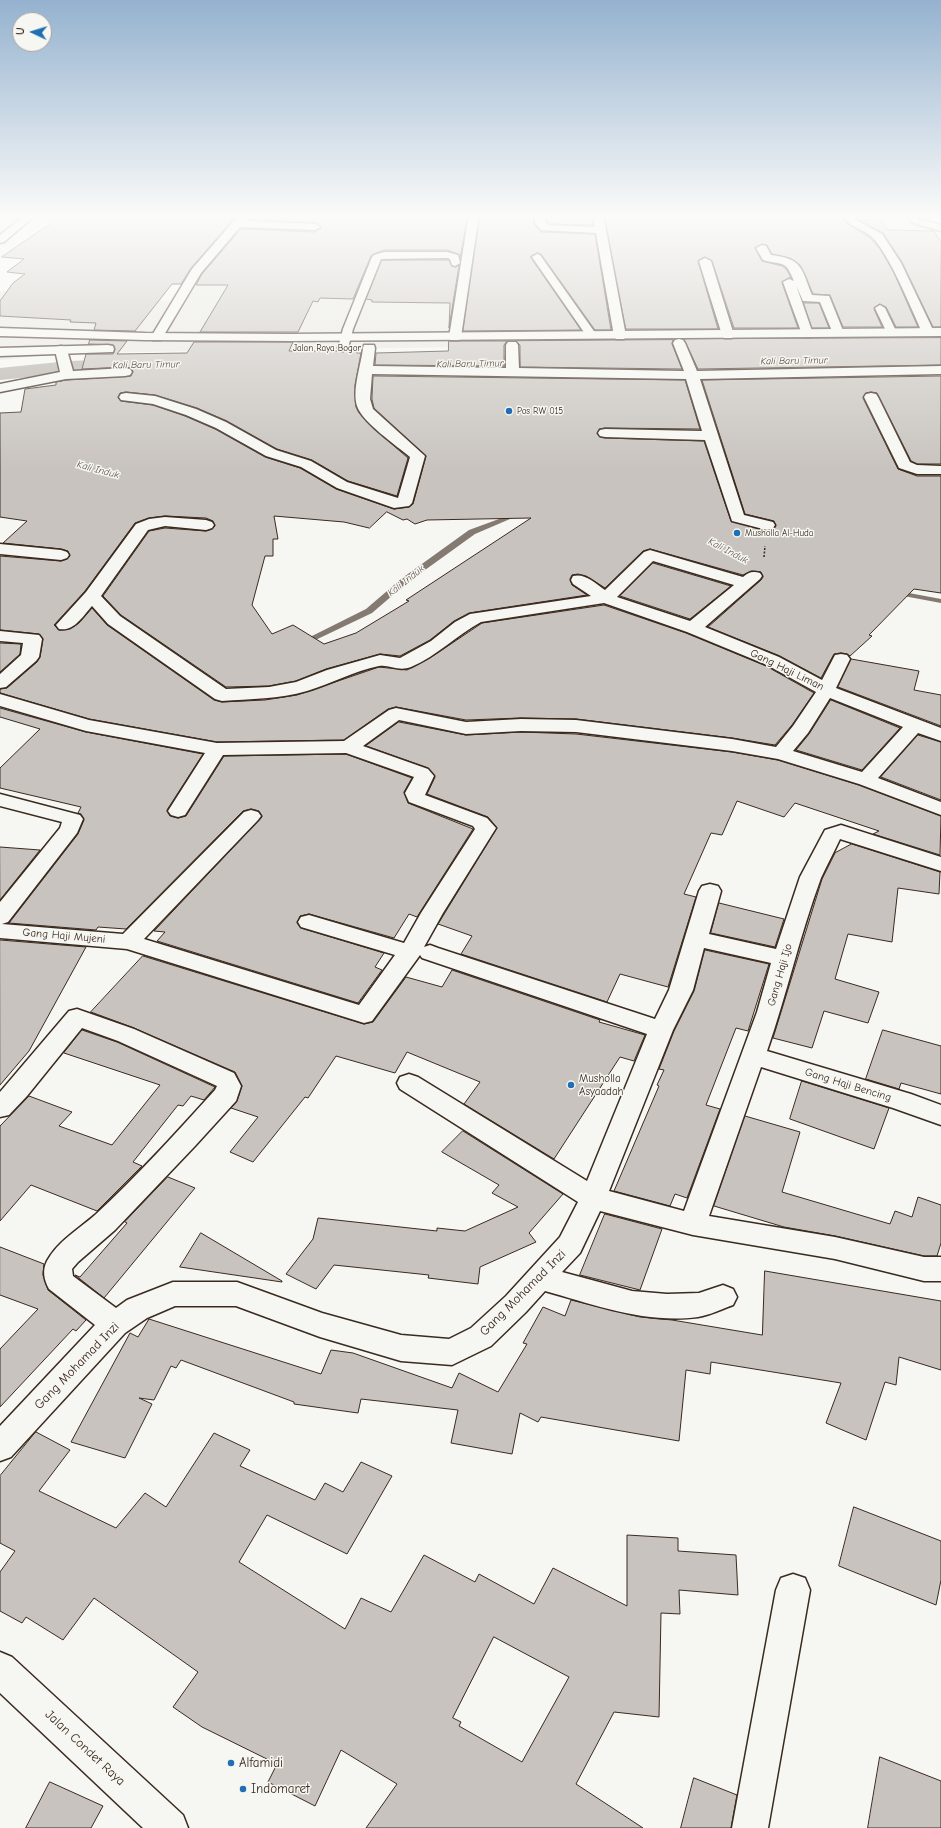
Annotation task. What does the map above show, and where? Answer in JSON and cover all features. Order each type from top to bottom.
[{"type":"main road","points":[[157,337],[179,299]]},
{"type":"main road","points":[[454,337],[462,299]]},
{"type":"main road","points":[[613,299],[620,336]]},
{"type":"main road","points":[[717,299],[728,335]]},
{"type":"main road","points":[[793,299],[806,334]]},
{"type":"main road","points":[[824,299],[838,333]]},
{"type":"main road","points":[[912,299],[928,332]]},
{"type":"main road","name":"Jalan Raya Bogor","points":[[0,332],[344,343],[368,361],[512,345],[941,341]]},
{"type":"main road","name":"Jalan Raya Bogor","points":[[138,349],[344,343],[454,337],[941,332]]},
{"type":"main road","points":[[679,343],[689,366],[737,518],[767,525]]},
{"type":"main road","points":[[512,345],[513,366]]},
{"type":"main road","points":[[0,388],[64,365],[123,349]]},
{"type":"main road","points":[[0,352],[64,365],[125,372]]},
{"type":"main road","points":[[126,397],[156,400],[191,412],[221,425],[271,453],[306,464],[342,485],[394,503],[402,504],[404,503],[418,456],[366,412],[364,407],[364,382],[368,361],[513,366],[689,366],[941,370]]},
{"type":"main road","points":[[871,397],[904,465],[908,468],[941,470]]},
{"type":"main road","points":[[605,433],[711,436]]},
{"type":"main road","points":[[65,625],[92,596],[142,527],[163,522],[206,525]]},
{"type":"main road","points":[[0,550],[61,555]]},
{"type":"main road","points":[[92,596],[114,620],[222,695],[268,693],[301,687],[333,674],[380,660],[405,664],[436,645],[469,621],[476,618],[525,610],[570,605],[606,598],[650,555],[750,580],[693,628]]},
{"type":"main road","name":"Gang Haji Liman","points":[[579,580],[606,598],[632,609],[693,628],[773,661],[826,690],[941,735]]},
{"type":"main road","points":[[0,636],[33,639],[30,657],[0,683]]},
{"type":"main road","points":[[781,754],[801,729],[826,690],[841,659]]},
{"type":"main road","points":[[0,700],[86,725],[217,749],[348,747],[421,773],[424,778],[415,793],[416,798],[480,822],[486,828],[432,913],[420,953]]},
{"type":"main road","points":[[348,747],[396,714],[466,728],[521,725],[576,726],[732,745],[781,754],[866,780],[941,809]]},
{"type":"main road","points":[[866,780],[915,724]]},
{"type":"main road","points":[[178,812],[217,749]]},
{"type":"main road","points":[[0,800],[73,819],[70,829],[0,917]]},
{"type":"main road","points":[[128,942],[251,816]]},
{"type":"main road","name":"Gang Haji Ijo","points":[[693,1224],[769,1012],[784,958],[811,877],[832,835],[841,831],[941,864]]},
{"type":"main road","name":"Gang Mohamad Inzi","points":[[0,1447],[115,1324],[137,1309],[173,1294],[238,1294],[320,1326],[401,1348],[452,1352],[481,1337],[540,1278],[570,1245],[593,1198],[661,1030],[681,990],[710,892]]},
{"type":"main road","points":[[309,922],[420,953],[661,1030]]},
{"type":"main road","name":"Gang Haji Mujeni","points":[[0,931],[128,942],[364,1015],[420,953]]},
{"type":"main road","points":[[696,939],[784,958]]},
{"type":"main road","points":[[0,1108],[18,1089],[77,1017],[180,1058],[225,1079],[229,1086],[227,1094],[186,1140],[105,1222],[68,1254],[58,1267],[59,1281],[115,1324]]},
{"type":"main road","name":"Gang Haji Bencing","points":[[754,1056],[941,1115]]},
{"type":"main road","points":[[409,1083],[593,1198],[693,1224],[834,1248],[879,1257],[924,1269],[941,1269]]},
{"type":"main road","points":[[540,1278],[632,1303],[667,1306],[699,1305],[723,1296]]},
{"type":"main road","points":[[750,1828],[793,1590]]},
{"type":"main road","name":"Jalan Condet Raya","points":[[0,1669],[170,1828]]},
{"type":"lane","points":[[344,343],[361,299]]},
{"type":"lane","points":[[566,299],[592,336]]},
{"type":"lane","points":[[880,308],[892,333]]},
{"type":"shaded area","points":[[0,299],[142,299],[171,301],[172,299],[614,299],[615,315],[618,327],[759,324],[750,299],[941,299],[941,360],[807,342],[66,353],[0,360]]},
{"type":"building","points":[[1,299],[160,299],[135,331],[94,330],[96,323],[70,322],[71,320],[0,316]]},
{"type":"building","points":[[219,299],[319,299],[318,302],[313,301],[298,332],[200,332]]},
{"type":"building","points":[[368,299],[454,299],[449,328],[450,303],[372,302],[372,300]]},
{"type":"building","points":[[468,299],[560,299],[581,330],[463,331]]},
{"type":"building","points":[[573,299],[606,299],[611,330],[595,330]]},
{"type":"building","points":[[620,299],[709,299],[718,329],[626,329]]},
{"type":"building","points":[[725,299],[788,299],[798,328],[734,328]]},
{"type":"building","points":[[832,299],[906,299],[918,327],[896,327],[886,307],[879,304],[874,309],[882,327],[843,327]]},
{"type":"building","points":[[920,299],[941,299],[941,327],[933,327]]},
{"type":"building","points":[[804,303],[819,303],[829,328],[812,328]]},
{"type":"building","points":[[941,338],[941,365],[698,369],[684,339]]},
{"type":"building","points":[[90,340],[127,341],[117,354],[187,353],[194,342],[293,342],[289,351],[357,351],[357,353],[361,353],[355,385],[356,407],[359,413],[372,427],[408,458],[397,496],[348,481],[312,460],[277,449],[227,421],[197,408],[155,395],[126,392],[120,393],[118,398],[121,401],[153,405],[185,416],[215,429],[265,457],[300,468],[336,489],[394,509],[409,507],[413,504],[426,456],[374,408],[372,399],[373,376],[685,380],[700,429],[605,428],[599,429],[597,434],[600,437],[605,438],[704,441],[731,521],[767,531],[774,529],[776,526],[774,521],[745,514],[702,380],[941,376],[941,464],[917,464],[911,461],[877,393],[866,393],[863,398],[898,469],[917,476],[941,476],[941,593],[914,589],[869,635],[872,636],[850,656],[841,653],[834,654],[821,678],[780,656],[708,627],[761,580],[763,577],[761,572],[751,571],[743,575],[650,549],[643,551],[605,588],[586,576],[578,574],[572,575],[570,579],[572,585],[587,595],[469,613],[454,621],[430,640],[400,656],[380,654],[326,669],[296,681],[269,686],[226,687],[121,615],[103,596],[149,531],[165,528],[206,531],[215,526],[213,521],[206,518],[165,516],[149,518],[135,523],[85,591],[54,625],[59,630],[70,629],[79,623],[92,608],[107,625],[214,700],[222,702],[265,700],[297,695],[379,667],[407,670],[430,658],[482,623],[604,605],[686,633],[766,666],[814,693],[792,725],[775,745],[732,738],[576,719],[521,718],[466,720],[396,707],[388,709],[344,740],[217,742],[89,719],[0,693],[0,689],[7,688],[37,662],[40,657],[43,639],[39,634],[0,630],[0,556],[61,561],[70,556],[68,551],[61,549],[3,543],[27,521],[0,517],[0,413],[21,412],[25,389],[56,385],[56,382],[66,380],[131,376],[133,371],[130,368],[125,367],[82,369],[86,354],[113,354],[115,349],[113,345],[89,344]],"holes":[[[387,512],[403,520],[407,519],[415,524],[427,520],[531,518],[406,600],[409,601],[356,633],[324,644],[293,625],[272,634],[252,605],[265,556],[273,556],[273,539],[278,539],[274,516],[344,522],[369,528]]]},
{"type":"building","points":[[673,340],[672,344],[682,369],[520,367],[520,345],[516,341]]},
{"type":"building","points":[[449,341],[507,341],[504,345],[504,366],[375,365],[376,353],[448,351]]},
{"type":"building","points":[[653,563],[731,586],[690,619],[620,596]]},
{"type":"building","points":[[0,643],[21,644],[20,654],[0,672]]},
{"type":"building","points":[[851,659],[919,671],[914,690],[941,695],[941,726],[838,687]]},
{"type":"building","points":[[831,700],[900,728],[862,770],[796,750],[809,734]]},
{"type":"building","points":[[0,708],[86,732],[203,754],[167,810],[170,816],[178,818],[186,816],[224,756],[346,754],[412,778],[404,792],[408,803],[473,829],[417,917],[409,914],[394,938],[309,914],[300,916],[297,923],[301,928],[384,953],[375,967],[382,970],[358,1003],[157,941],[165,932],[154,931],[262,817],[259,811],[251,809],[243,811],[126,929],[98,927],[96,930],[9,923],[78,834],[84,820],[81,814],[78,813],[81,807],[0,788],[0,768],[40,729],[0,717]]},
{"type":"building","points":[[399,722],[466,735],[521,732],[576,734],[732,752],[778,760],[859,785],[941,816],[940,855],[873,834],[879,831],[795,803],[784,817],[737,801],[722,835],[711,833],[684,894],[696,897],[668,987],[620,974],[607,1002],[461,954],[472,936],[438,924],[497,828],[488,817],[427,794],[435,777],[428,768],[366,746]]},
{"type":"building","points":[[918,735],[941,742],[941,800],[881,777]]},
{"type":"building","points":[[852,844],[940,872],[939,894],[898,888],[892,942],[848,934],[835,979],[879,992],[868,1023],[824,1011],[812,1048],[773,1038],[822,879],[835,853]]},
{"type":"building","points":[[0,847],[40,850],[0,900]]},
{"type":"building","points":[[719,903],[784,919],[775,947],[711,933]]},
{"type":"building","points":[[0,940],[86,947],[29,1051],[0,1085]]},
{"type":"building","points":[[705,950],[769,964],[748,1031],[736,1028],[706,1105],[720,1109],[687,1198],[675,1194],[670,1206],[614,1191],[659,1086],[657,1085],[664,1070],[659,1069],[674,1031],[694,991]]},
{"type":"building","points":[[143,956],[364,1024],[373,1022],[406,977],[442,987],[452,970],[600,1020],[599,1022],[645,1035],[634,1061],[620,1057],[554,1159],[464,1104],[480,1082],[407,1052],[395,1073],[336,1056],[308,1098],[305,1097],[253,1162],[230,1152],[258,1117],[231,1108],[237,1101],[242,1086],[235,1072],[134,1028],[91,1012]]},
{"type":"building","points":[[82,1030],[117,1042],[215,1087],[204,1100],[191,1096],[183,1106],[178,1105],[133,1162],[142,1166],[97,1211],[31,1185],[0,1221],[0,1126],[29,1096],[72,1112],[59,1126],[112,1145],[160,1085],[64,1053]]},
{"type":"building","points":[[883,1030],[941,1046],[941,1094],[901,1083],[899,1089],[866,1079]]},
{"type":"building","points":[[802,1081],[889,1108],[874,1149],[790,1119]]},
{"type":"building","points":[[745,1116],[800,1132],[782,1192],[890,1224],[895,1211],[912,1217],[918,1197],[941,1205],[941,1243],[937,1256],[924,1256],[835,1236],[784,1227],[714,1206]]},
{"type":"building","points":[[463,1131],[563,1194],[529,1233],[536,1242],[480,1267],[478,1284],[428,1278],[429,1275],[334,1265],[316,1289],[286,1274],[313,1239],[318,1218],[437,1231],[437,1228],[465,1231],[518,1207],[492,1193],[499,1185],[442,1152]]},
{"type":"building","points":[[168,1177],[195,1188],[104,1298],[75,1275],[80,1277],[127,1223],[125,1222]]},
{"type":"building","points":[[605,1214],[662,1229],[640,1290],[580,1275]]},
{"type":"building","points":[[201,1233],[282,1281],[282,1282],[180,1267]]},
{"type":"building","points":[[0,1247],[44,1264],[43,1275],[48,1290],[86,1320],[76,1331],[73,1329],[0,1407],[0,1349],[38,1309],[0,1295]]},
{"type":"building","points":[[765,1271],[941,1301],[941,1370],[899,1357],[896,1385],[885,1382],[866,1440],[826,1423],[841,1383],[711,1362],[710,1374],[686,1370],[679,1441],[541,1417],[538,1422],[520,1413],[512,1454],[451,1443],[458,1410],[361,1399],[358,1413],[294,1404],[294,1402],[181,1360],[176,1368],[171,1366],[154,1400],[139,1398],[152,1404],[125,1458],[71,1442],[130,1333],[138,1337],[149,1319],[321,1374],[331,1350],[353,1353],[452,1388],[459,1373],[498,1392],[527,1344],[523,1343],[543,1307],[565,1316],[571,1300],[640,1317],[672,1320],[762,1335]]},
{"type":"building","points":[[36,1432],[70,1450],[39,1491],[116,1528],[145,1493],[166,1507],[214,1433],[250,1450],[240,1466],[315,1500],[325,1483],[343,1492],[361,1462],[392,1476],[347,1554],[267,1515],[239,1562],[345,1629],[361,1598],[391,1612],[424,1555],[475,1582],[479,1574],[534,1604],[553,1568],[627,1606],[627,1535],[678,1538],[678,1551],[736,1555],[738,1595],[679,1590],[680,1614],[661,1613],[659,1717],[614,1712],[576,1784],[643,1828],[366,1828],[397,1784],[341,1750],[315,1806],[268,1782],[277,1764],[202,1727],[173,1707],[198,1672],[94,1598],[63,1640],[26,1617],[22,1623],[0,1611],[0,1572],[15,1551],[0,1543],[0,1476]],"holes":[[[494,1637],[569,1677],[522,1762],[459,1726],[461,1722],[453,1718]]]},
{"type":"building","points":[[854,1507],[941,1541],[941,1580],[936,1605],[839,1566]]},
{"type":"building","points":[[880,1757],[941,1781],[941,1828],[868,1828]]},
{"type":"building","points":[[694,1778],[737,1795],[731,1828],[681,1828]]},
{"type":"building","points":[[50,1782],[103,1806],[91,1828],[26,1828]]},
{"type":"waterway","name":"Kali Baru Timur","points":[[313,366],[565,362]]},
{"type":"waterway","name":"Kali Baru Timur","points":[[0,374],[69,367],[127,365]]},
{"type":"waterway","name":"Kali Induk","points":[[302,643],[369,611],[404,581],[472,532],[520,513]]},
{"type":"waterway","name":"Kali Induk","points":[[896,592],[941,601]]},
{"type":"place","name":"Pos RW 015","points":[[509,411]]},
{"type":"place","name":"Musholla Al-Huda","points":[[737,533]]},
{"type":"place","name":"Musholla Asyaadah","points":[[571,1085]]},
{"type":"place","name":"Alfamidi","points":[[231,1763]]},
{"type":"place","name":"Indomaret","points":[[243,1789]]}]
